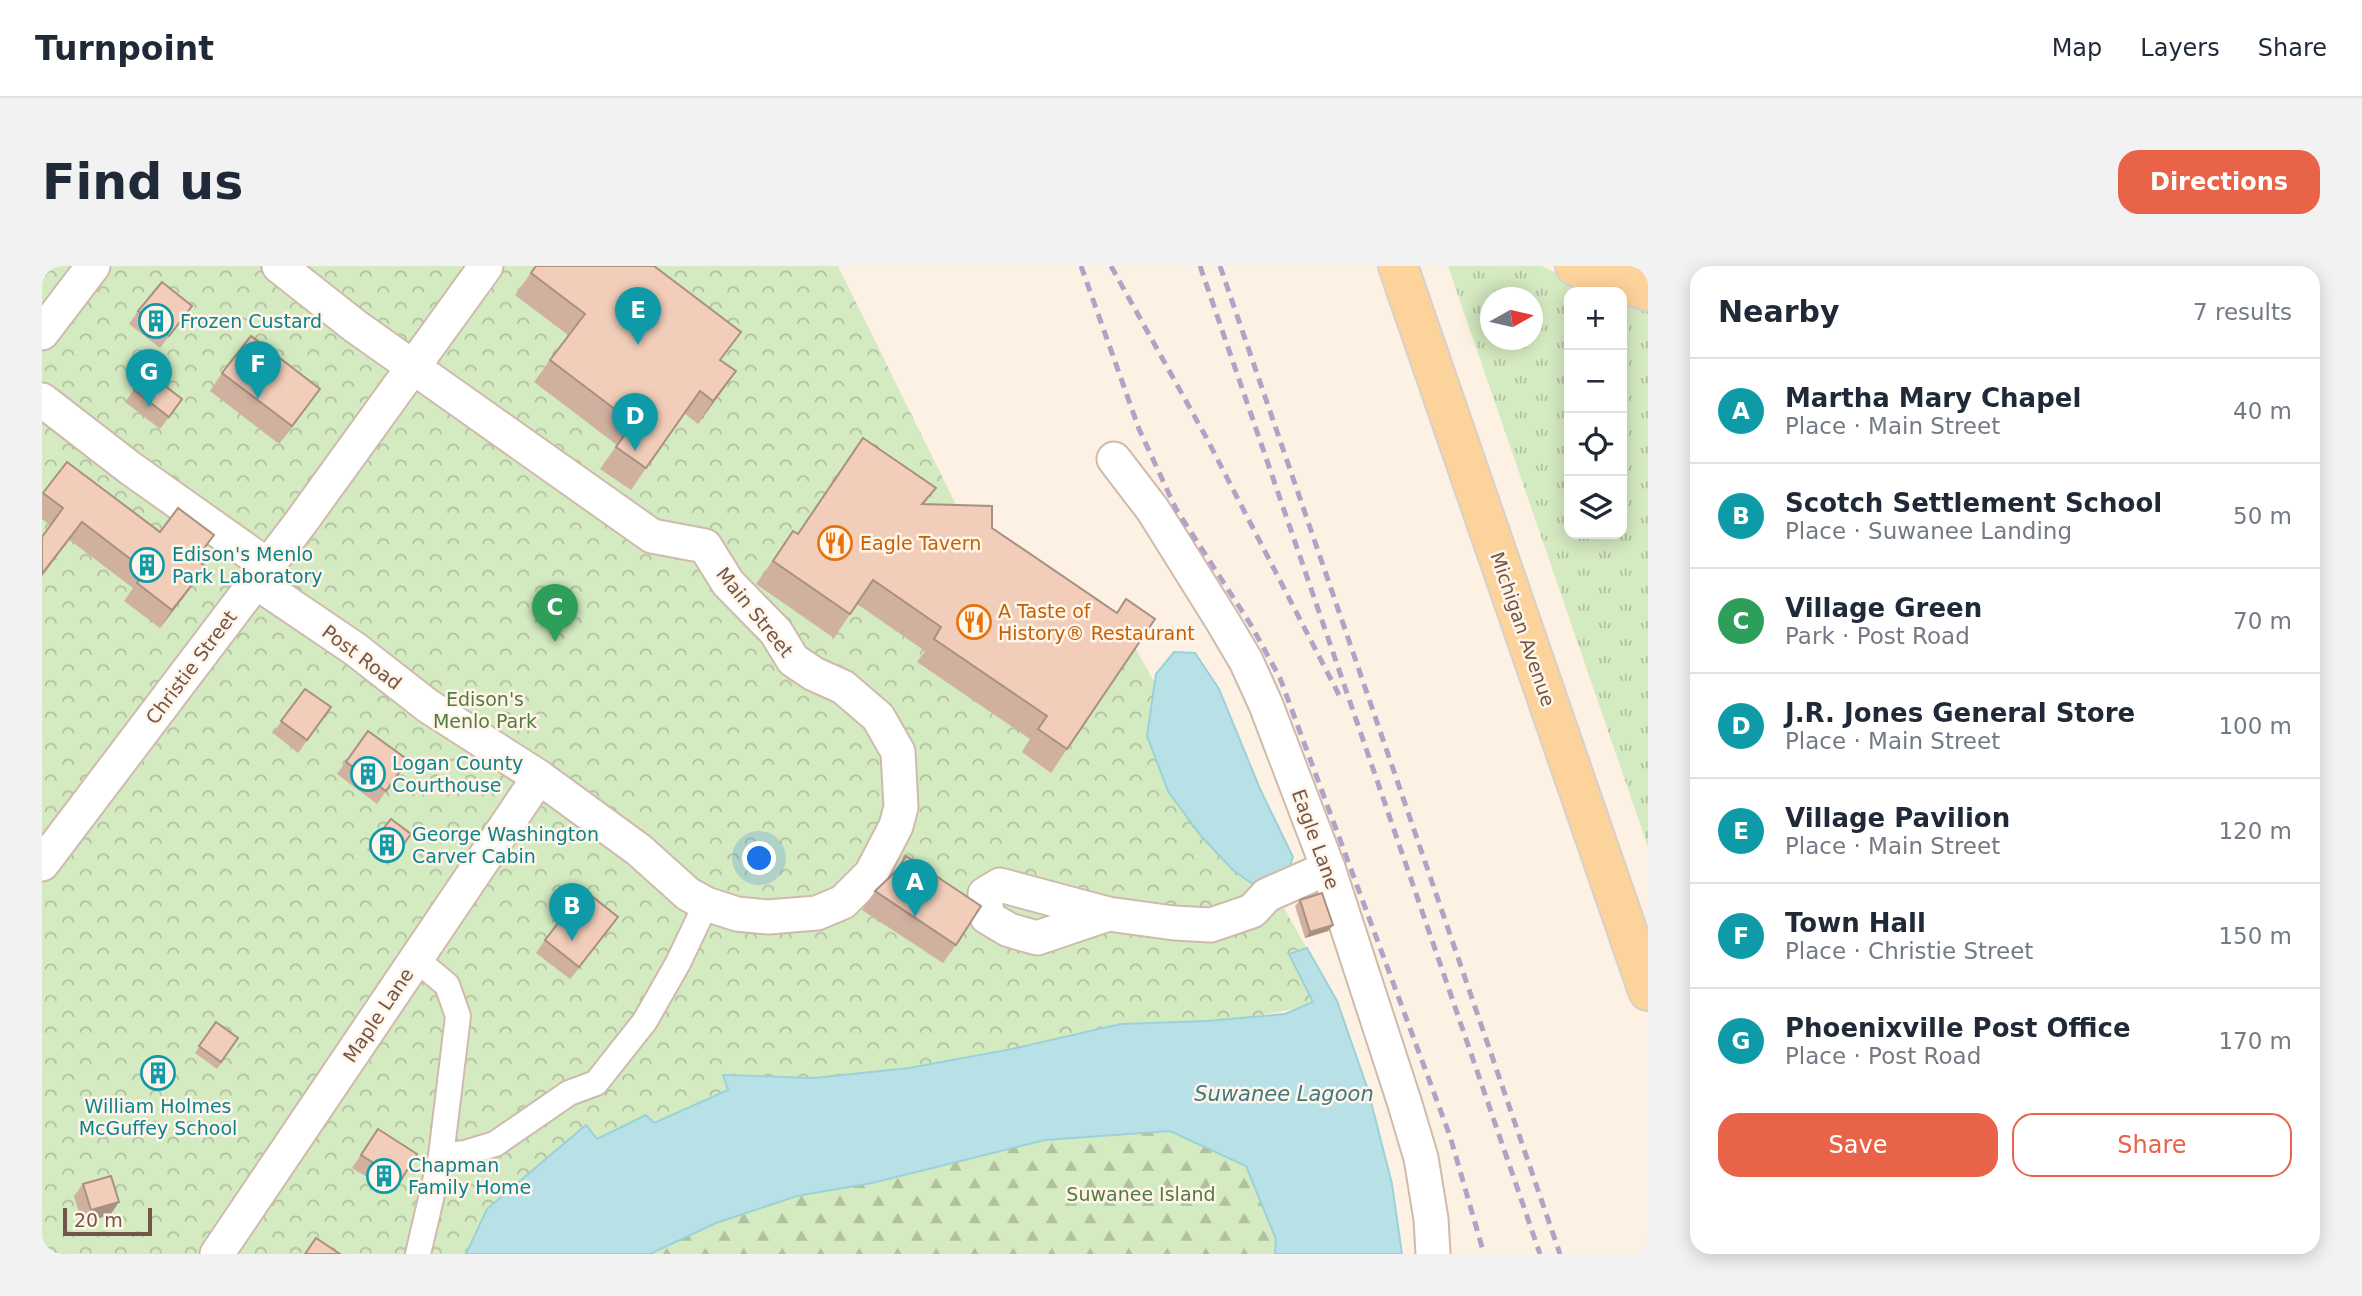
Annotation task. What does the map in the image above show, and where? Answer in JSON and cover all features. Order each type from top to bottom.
[{"type":"main road","name":"Michigan Avenue","points":[[1398,266],[1638,923],[1648,991]]},
{"type":"main road","points":[[1575,266],[1648,290]]},
{"type":"street","points":[[42,333],[93,266]]},
{"type":"street","name":"Main Street","points":[[279,266],[412,368],[652,536],[705,546],[728,583],[776,632],[793,660],[814,674],[842,687],[878,717],[898,752],[901,807],[896,826],[871,874],[844,902],[817,913],[768,917],[737,914],[706,904],[677,886],[639,850],[539,777]]},
{"type":"street","name":"Christie Street","points":[[42,864],[262,574],[486,266]]},
{"type":"street","name":"Post Road","points":[[42,400],[428,706],[539,777]]},
{"type":"street","name":"Eagle Lane","points":[[1114,459],[1153,510],[1246,661],[1266,705],[1328,868],[1404,1101],[1420,1158],[1431,1219],[1433,1254]]},
{"type":"street","name":"Maple Lane","points":[[216,1254],[539,777]]},
{"type":"street","points":[[1108,914],[1211,925],[1252,911],[1267,895],[1328,868]]},
{"type":"street","points":[[441,1156],[465,1153],[495,1144],[569,1093],[596,1083],[645,1021],[706,904]]},
{"type":"street","points":[[416,959],[447,985],[458,1016],[441,1156],[422,1227],[418,1254]]},
{"type":"green space","name":"Edison's Menlo Park","points":[[42,266],[838,266],[964,521],[1127,634],[1337,1001],[597,1139],[534,1254],[42,1254]]},
{"type":"green space","points":[[1448,266],[1541,266],[1589,287],[1564,287],[1564,539],[1627,539],[1627,301],[1648,307],[1648,847]]},
{"type":"green space","name":"Suwanee Island","points":[[1170,1131],[1246,1166],[1276,1239],[1275,1254],[650,1254],[716,1223],[797,1196],[872,1183],[1045,1140]]},
{"type":"water","points":[[1174,652],[1195,653],[1219,689],[1260,789],[1293,857],[1288,871],[1251,883],[1233,870],[1201,836],[1168,791],[1147,736],[1156,674]]},
{"type":"water","name":"Suwanee Lagoon","points":[[1307,948],[1337,1001],[1368,1090],[1392,1184],[1402,1254],[1275,1254],[1276,1239],[1246,1166],[1170,1131],[1045,1140],[872,1183],[797,1196],[716,1223],[650,1254],[466,1254],[487,1209],[586,1125],[597,1139],[646,1115],[654,1123],[728,1090],[723,1075],[814,1078],[909,1068],[1012,1049],[1121,1024],[1207,1021],[1285,1014],[1313,1002],[1289,954]]},
{"type":"building","points":[[536,266],[654,266],[741,332],[720,360],[736,371],[713,401],[700,391],[646,468],[616,447],[633,423],[550,360],[585,314],[531,273]]},
{"type":"building","points":[[162,282],[192,306],[169,336],[138,311]]},
{"type":"building","points":[[251,336],[320,389],[292,426],[222,373]]},
{"type":"building","points":[[147,372],[182,399],[169,417],[134,390]]},
{"type":"building","points":[[863,438],[936,488],[922,504],[992,506],[992,528],[1117,613],[1126,599],[1155,619],[1067,749],[1038,729],[1047,716],[934,639],[941,627],[873,580],[850,614],[773,561],[793,531],[798,534]]},
{"type":"building","points":[[67,462],[160,532],[178,508],[214,535],[196,559],[206,567],[172,610],[137,583],[146,571],[82,522],[42,574],[42,537],[63,508],[43,493]]},
{"type":"building","points":[[305,689],[331,707],[307,740],[281,721]]},
{"type":"building","points":[[368,731],[408,760],[386,791],[346,762]]},
{"type":"building","name":"George Washington Carver Cabin","points":[[391,819],[411,834],[392,859],[372,843]]},
{"type":"building","points":[[906,856],[981,906],[956,945],[875,891],[898,869]]},
{"type":"building","points":[[584,890],[618,917],[579,967],[545,940]]},
{"type":"building","points":[[1322,893],[1333,925],[1310,932],[1300,900]]},
{"type":"building","points":[[216,1022],[238,1038],[221,1062],[199,1046]]},
{"type":"building","points":[[378,1129],[417,1154],[401,1180],[361,1155]]},
{"type":"building","points":[[111,1176],[119,1202],[91,1210],[83,1184]]},
{"type":"building","points":[[316,1238],[340,1254],[305,1254]]},
{"type":"railway","points":[[1081,266],[1139,429],[1176,509],[1251,625],[1280,678],[1450,1136],[1484,1254]]},
{"type":"railway","points":[[1111,266],[1206,437],[1339,695]]},
{"type":"railway","points":[[1200,266],[1540,1254]]},
{"type":"railway","points":[[1220,266],[1560,1254]]},
{"type":"place","name":"Frozen Custard","points":[[156,321]]},
{"type":"place","name":"Village Pavilion","points":[[638,345]]},
{"type":"place","name":"Town Hall","points":[[258,399]]},
{"type":"place","name":"Phoenixville Post Office","points":[[149,407]]},
{"type":"place","name":"J.R. Jones General Store","points":[[635,451]]},
{"type":"place","name":"Eagle Tavern","points":[[835,543]]},
{"type":"place","name":"Edison's Menlo Park Laboratory","points":[[147,565]]},
{"type":"place","name":"A Taste of History® Restaurant","points":[[974,622]]},
{"type":"place","name":"Village Green","points":[[555,642]]},
{"type":"place","name":"Logan County Courthouse","points":[[368,774]]},
{"type":"place","name":"George Washington Carver Cabin","points":[[387,845]]},
{"type":"place","name":"Martha Mary Chapel","points":[[915,917]]},
{"type":"place","name":"Scotch Settlement School","points":[[572,941]]},
{"type":"place","name":"William Holmes McGuffey School","points":[[158,1073]]},
{"type":"place","name":"Chapman Family Home","points":[[384,1176]]}]
